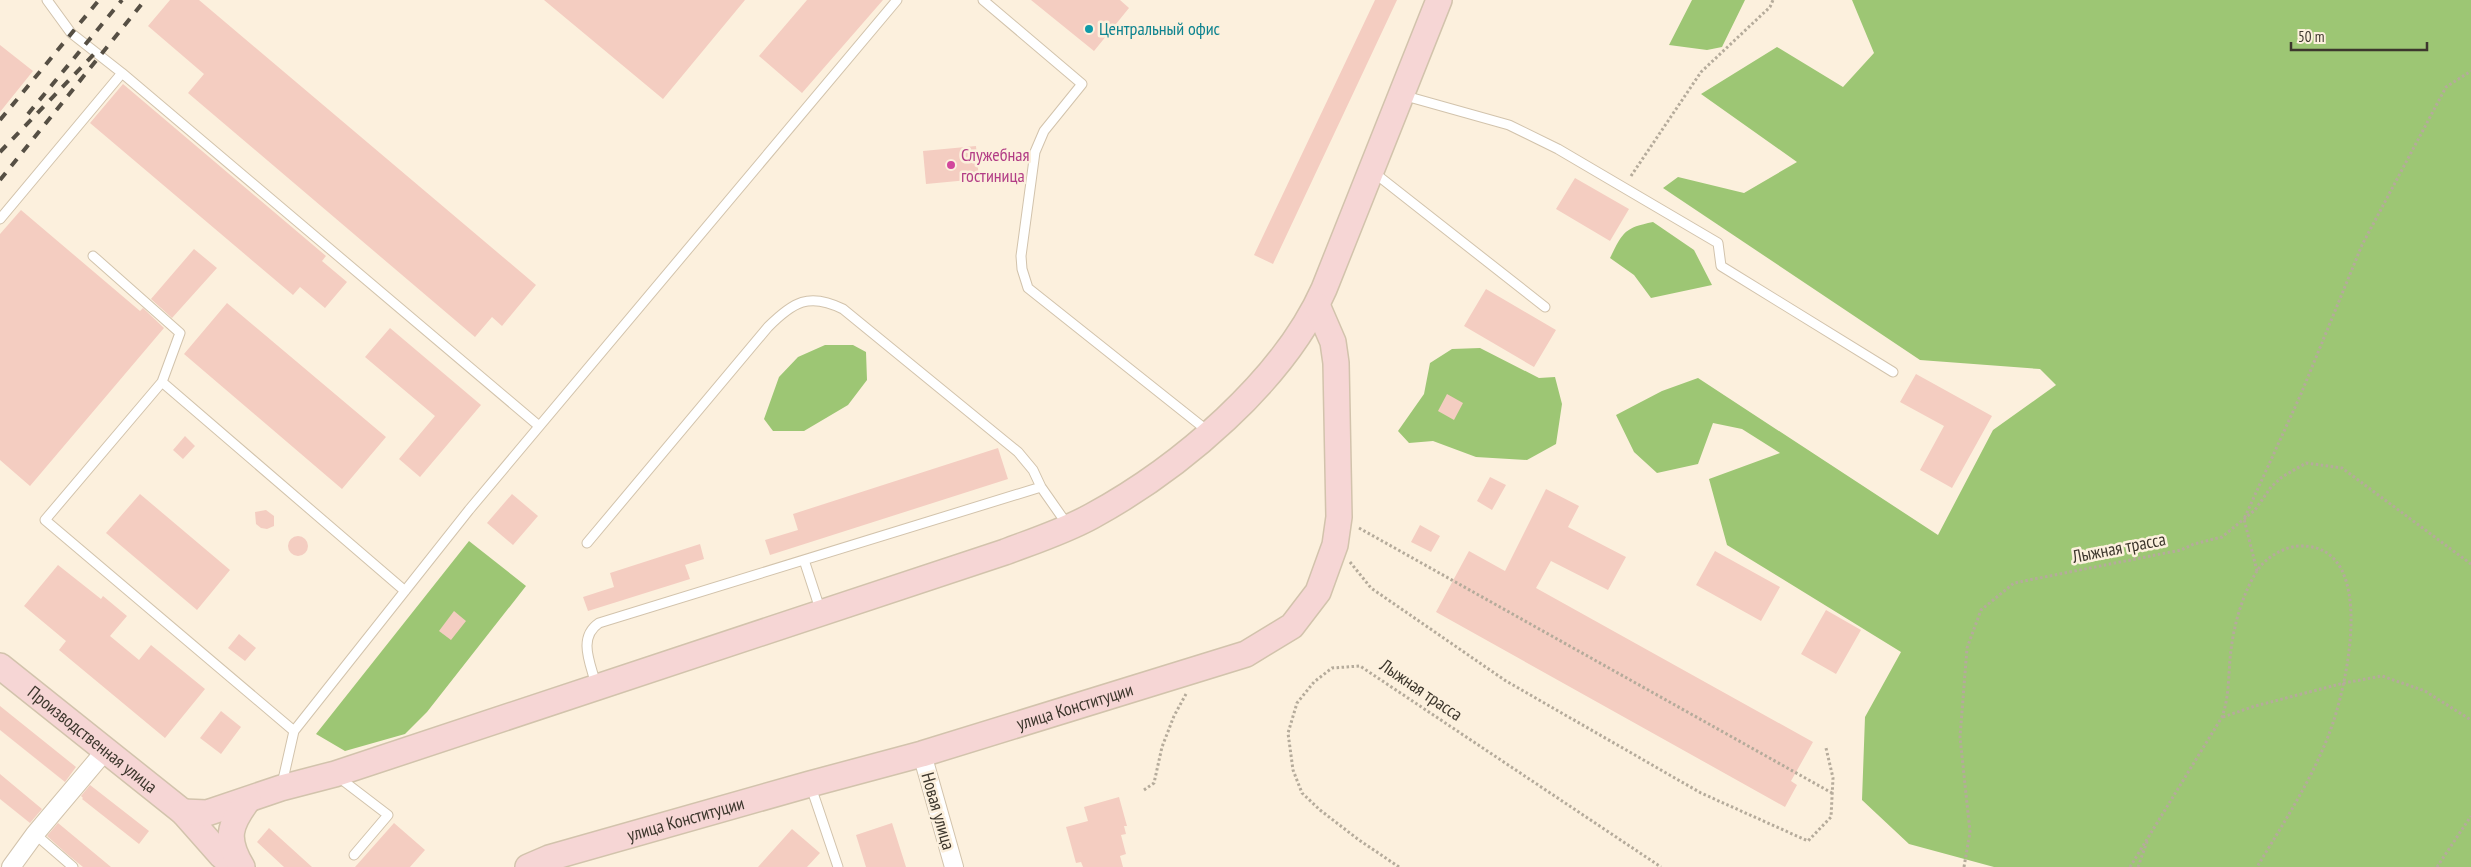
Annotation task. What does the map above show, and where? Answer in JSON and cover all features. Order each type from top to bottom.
[{"type":"street","points":[[183,812],[207,813],[281,788],[335,774],[1005,552],[1069,527],[1114,503],[1162,472],[1209,432],[1279,362],[1308,322],[1317,305],[1439,0]]},
{"type":"street","name":"улица Конституции","points":[[528,867],[549,858],[922,754],[1246,654],[1292,626],[1318,592],[1335,545],[1339,517],[1336,363],[1333,342],[1317,305]]},
{"type":"street","name":"Производственная улица","points":[[0,666],[183,812],[229,862]]},
{"type":"street","points":[[11,867],[34,834],[105,751]]},
{"type":"street","name":"Новая улица","points":[[922,754],[954,867]]},
{"type":"street","points":[[229,862],[231,830],[236,816],[248,800]]},
{"type":"lane","points":[[47,0],[71,33],[122,73],[539,426]]},
{"type":"lane","points":[[281,788],[294,731],[539,426],[897,0]]},
{"type":"lane","points":[[983,0],[1082,84],[1044,131],[1034,152],[1021,256],[1022,269],[1028,288],[1209,432]]},
{"type":"lane","points":[[0,219],[122,73]]},
{"type":"lane","points":[[1400,94],[1509,125],[1558,149],[1718,243],[1720,266],[1893,372]]},
{"type":"lane","points":[[1370,170],[1545,306]]},
{"type":"lane","points":[[94,256],[180,334],[162,382],[45,520],[294,731]]},
{"type":"lane","points":[[587,543],[768,326],[784,311],[800,302],[815,299],[843,309],[1018,452],[1033,470],[1041,487],[1069,527]]},
{"type":"lane","points":[[162,382],[405,592]]},
{"type":"lane","points":[[597,688],[585,643],[592,628],[599,623],[1041,487]]},
{"type":"lane","points":[[804,560],[821,614]]},
{"type":"lane","points":[[335,774],[388,815],[354,855]]},
{"type":"lane","points":[[810,784],[838,867]]},
{"type":"lane","points":[[34,834],[73,867]]},
{"type":"path","points":[[1623,187],[1701,72],[1770,7],[1773,0]]},
{"type":"path","points":[[2257,570],[2244,519],[2301,394],[2362,245],[2446,87],[2471,71]]},
{"type":"path","name":"Лыжная трасса","points":[[1964,867],[1970,832],[1960,737],[1968,648],[1981,610],[2014,583],[2181,550],[2194,544],[2222,537],[2255,510],[2272,487],[2294,469],[2306,463],[2326,464],[2342,468],[2471,564]]},
{"type":"path","points":[[1339,517],[1832,793]]},
{"type":"path","points":[[1335,545],[1371,588],[1506,681],[1701,793],[1808,841],[1831,817],[1833,778],[1826,748]]},
{"type":"path","points":[[2130,867],[2222,717],[2226,706],[2231,648],[2236,625],[2257,570],[2274,555],[2296,546],[2318,547],[2329,553],[2337,561],[2351,592],[2351,638],[2344,683],[2330,734],[2304,789],[2257,867]]},
{"type":"path","name":"Лыжная трасса","points":[[1399,867],[1359,840],[1320,810],[1302,793],[1292,770],[1288,732],[1297,703],[1314,682],[1332,668],[1360,666],[1662,867]]},
{"type":"path","points":[[1144,790],[1154,783],[1162,747],[1174,716],[1186,696],[1192,670]]},
{"type":"path","points":[[2222,717],[2255,706],[2344,683],[2382,676],[2425,691],[2471,720]]},
{"type":"path","points":[[2437,867],[2471,816]]},
{"type":"path","points":[[2138,867],[2151,833]]},
{"type":"green space","points":[[1692,0],[1745,0],[1722,47],[1707,50],[1669,45]]},
{"type":"green space","points":[[1852,0],[2471,0],[2471,867],[1994,867],[1909,844],[1862,800],[1865,717],[1901,652],[1727,545],[1709,479],[1780,453],[1742,429],[1713,423],[1698,464],[1657,473],[1634,452],[1616,415],[1662,391],[1698,378],[1938,535],[1993,430],[2056,385],[2040,369],[1920,360],[1663,188],[1678,177],[1744,193],[1797,162],[1701,94],[1777,47],[1843,87],[1874,53]]},
{"type":"green space","points":[[1653,222],[1694,250],[1712,285],[1651,298],[1634,275],[1610,258],[1618,242],[1626,232],[1636,226]]},
{"type":"green space","points":[[825,345],[853,345],[866,352],[867,380],[848,405],[804,431],[773,431],[764,419],[779,377],[798,357]]},
{"type":"green space","points":[[1480,348],[1539,378],[1555,377],[1562,404],[1556,444],[1527,460],[1476,457],[1433,441],[1409,443],[1398,431],[1424,394],[1430,363],[1452,349]]},
{"type":"green space","points":[[469,541],[526,586],[427,712],[405,734],[345,751],[316,734]]},
{"type":"building","points":[[170,0],[199,0],[536,285],[502,326],[492,317],[475,337],[188,93],[204,74],[148,26]]},
{"type":"building","points":[[544,0],[745,0],[663,99]]},
{"type":"building","points":[[807,0],[883,0],[802,93],[759,56]]},
{"type":"building","name":"Центральный офис","points":[[1031,0],[1120,0],[1129,8],[1094,51]]},
{"type":"building","points":[[1375,0],[1397,0],[1273,264],[1254,255]]},
{"type":"building","points":[[0,45],[33,71],[0,112]]},
{"type":"building","points":[[123,84],[326,256],[322,261],[347,282],[325,308],[300,287],[293,295],[90,123]]},
{"type":"building","name":"Служебная гостиница","points":[[976,146],[979,179],[926,184],[923,151]]},
{"type":"building","points":[[1575,178],[1629,209],[1610,241],[1556,209]]},
{"type":"building","points":[[21,210],[140,311],[143,308],[164,328],[30,486],[0,460],[0,234]]},
{"type":"building","points":[[194,249],[217,268],[172,318],[151,299]]},
{"type":"building","points":[[1486,289],[1556,330],[1534,367],[1464,326]]},
{"type":"building","points":[[227,303],[386,437],[342,489],[184,354]]},
{"type":"building","points":[[390,328],[481,405],[420,477],[399,459],[435,416],[365,357]]},
{"type":"building","points":[[1916,374],[1992,416],[1952,488],[1920,470],[1944,426],[1900,402]]},
{"type":"building","points":[[1447,394],[1463,403],[1454,420],[1438,411]]},
{"type":"building","points":[[185,436],[195,446],[183,459],[173,450]]},
{"type":"building","points":[[998,448],[1008,479],[770,555],[765,540],[798,530],[793,514]]},
{"type":"building","points":[[1490,477],[1506,485],[1492,510],[1477,501]]},
{"type":"building","points":[[1546,489],[1579,506],[1568,527],[1626,557],[1608,590],[1551,561],[1536,588],[1813,742],[1791,781],[1797,785],[1785,807],[1436,612],[1469,551],[1505,571]]},
{"type":"building","points":[[140,494],[230,570],[197,610],[106,533]]},
{"type":"building","points":[[512,494],[538,516],[513,545],[487,523]]},
{"type":"building","points":[[266,510],[274,516],[274,526],[267,529],[261,528],[256,524],[255,512]]},
{"type":"building","points":[[1420,525],[1440,536],[1431,552],[1411,542]]},
{"type":"building","points":[[298,536],[305,539],[308,546],[305,553],[298,556],[291,553],[288,546],[291,539]]},
{"type":"building","points":[[700,544],[704,559],[685,565],[690,579],[588,611],[583,597],[614,587],[610,573]]},
{"type":"building","points":[[1715,551],[1780,587],[1761,621],[1696,585]]},
{"type":"building","points":[[58,565],[101,599],[103,596],[127,616],[110,636],[139,660],[151,645],[205,689],[165,738],[59,650],[66,641],[24,606]]},
{"type":"building","points":[[1826,610],[1861,630],[1836,674],[1801,654]]},
{"type":"building","points":[[454,611],[466,621],[451,640],[439,631]]},
{"type":"building","points":[[239,634],[256,648],[245,661],[228,648]]},
{"type":"building","points":[[0,706],[76,767],[65,782],[0,730]]},
{"type":"building","points":[[221,711],[241,727],[221,754],[200,738]]},
{"type":"building","points":[[0,774],[42,809],[30,823],[0,799]]},
{"type":"building","points":[[90,785],[149,831],[139,844],[82,799],[81,796]]},
{"type":"building","points":[[1119,797],[1127,826],[1124,826],[1126,834],[1121,835],[1126,854],[1120,856],[1123,867],[1083,867],[1081,862],[1076,863],[1066,827],[1088,821],[1084,807]]},
{"type":"building","points":[[58,823],[111,867],[83,867],[67,854],[47,836]]},
{"type":"building","points":[[394,823],[425,850],[410,867],[355,867]]},
{"type":"building","points":[[892,823],[906,867],[866,867],[856,835]]},
{"type":"building","points":[[269,828],[312,867],[284,867],[257,842]]},
{"type":"building","points":[[792,829],[820,853],[807,867],[758,867]]},
{"type":"railway","points":[[0,120],[99,0]]},
{"type":"railway","points":[[28,114],[122,0]]},
{"type":"railway","points":[[0,180],[145,0]]},
{"type":"railway","points":[[0,152],[97,51]]},
{"type":"place","name":"Центральный офис","points":[[1089,29]]},
{"type":"place","name":"Служебная гостиница","points":[[951,165]]}]
